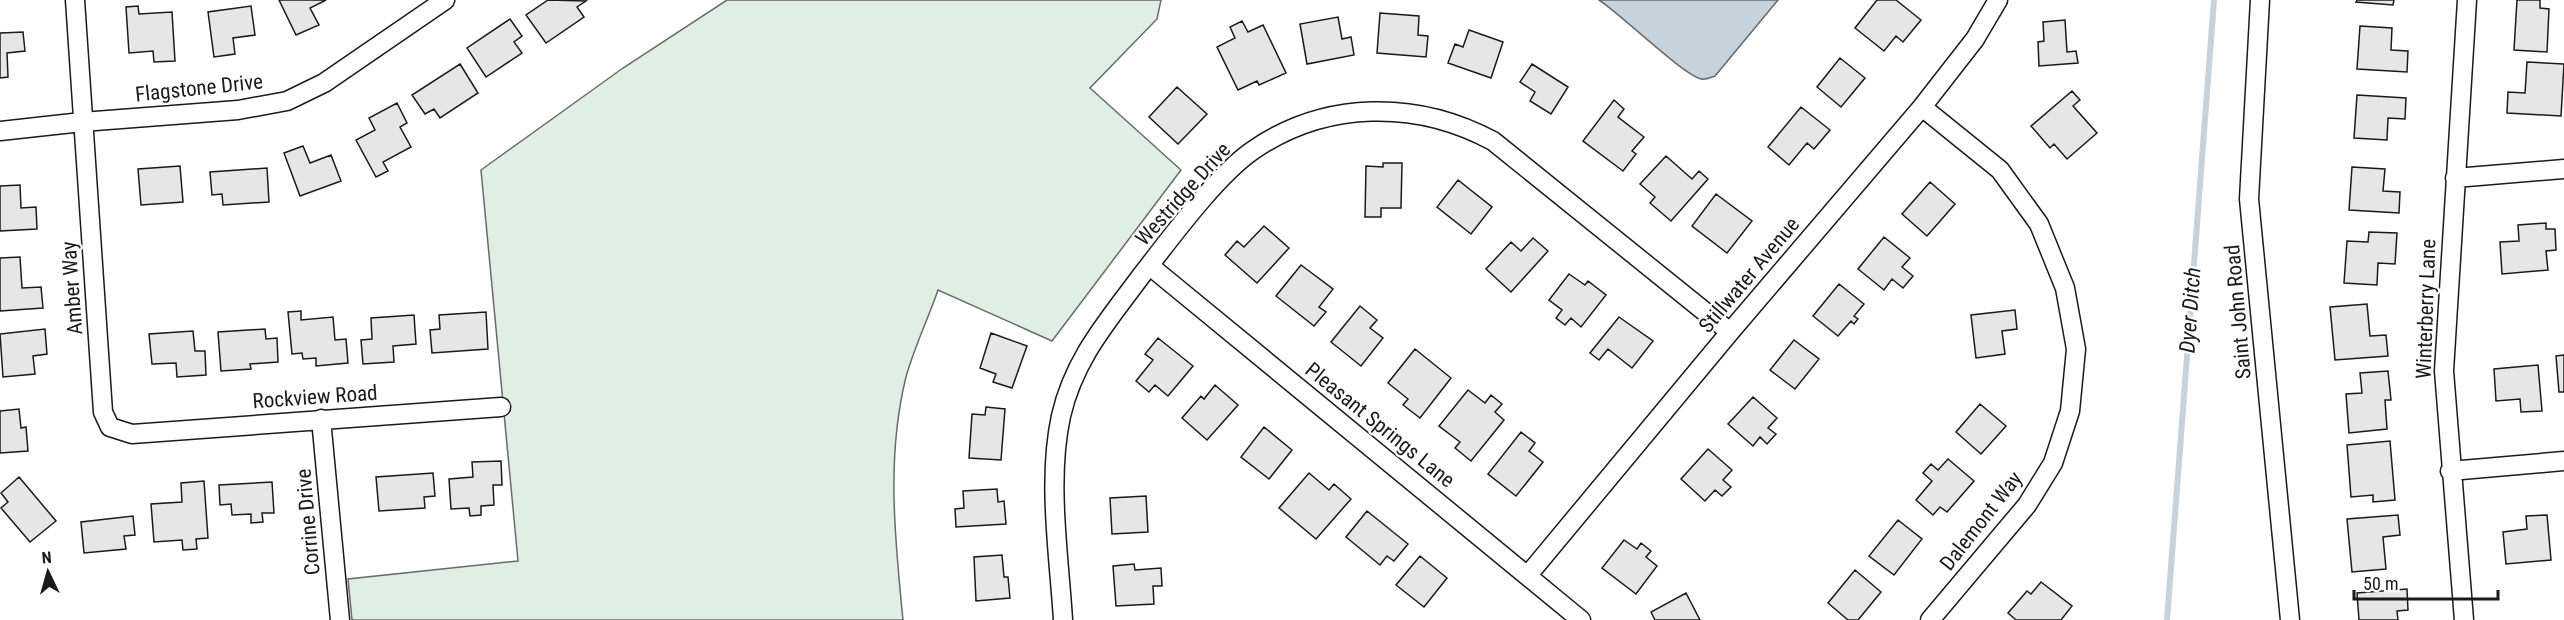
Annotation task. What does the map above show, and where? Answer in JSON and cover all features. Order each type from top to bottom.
[{"type":"street","name":"Amber Way","points":[[75,0],[103,412],[110,427],[132,434]]},
{"type":"street","name":"Flagstone Drive","points":[[0,131],[238,110],[287,101],[324,83],[445,0]]},
{"type":"street","name":"Stillwater Avenue","points":[[1528,575],[1730,332],[1922,107],[1975,39],[1998,0]]},
{"type":"street","name":"Saint John Road","points":[[2260,0],[2249,199],[2290,620]]},
{"type":"street","name":"Winterberry Lane","points":[[2464,620],[2450,471],[2444,372],[2467,0]]},
{"type":"street","name":"Dalemont Way","points":[[1922,107],[2000,170],[2039,224],[2065,288],[2076,349],[2070,411],[2053,463],[2027,506],[1930,620]]},
{"type":"street","name":"Westridge Drive","points":[[1063,620],[1055,486],[1056,457],[1061,417],[1072,380],[1088,347],[1216,185],[1251,152],[1283,133],[1348,111],[1383,111],[1429,116],[1468,128],[1493,141],[1730,332]]},
{"type":"street","points":[[2455,178],[2564,169]]},
{"type":"street","name":"Pleasant Springs Lane","points":[[1150,266],[1581,620]]},
{"type":"street","name":"Rockview Road","points":[[132,434],[501,407]]},
{"type":"street","name":"Corrine Drive","points":[[321,419],[340,620]]},
{"type":"street","points":[[2450,471],[2564,461]]},
{"type":"green space","points":[[727,0],[1161,0],[1157,19],[1090,88],[1181,170],[1052,341],[938,290],[906,377],[896,437],[895,529],[903,620],[352,620],[348,579],[518,561],[481,170],[623,68]]},
{"type":"shaded area","points":[[1599,0],[1778,0],[1715,76],[1703,79],[1682,68]]},
{"type":"building","points":[[279,0],[326,0],[310,8],[319,25],[296,35]]},
{"type":"building","points":[[548,0],[586,1],[577,7],[584,17],[546,43],[526,15]]},
{"type":"building","points":[[1877,0],[1896,0],[1921,20],[1903,42],[1896,36],[1884,51],[1855,28]]},
{"type":"building","points":[[2357,0],[2394,0],[2393,5],[2356,2]]},
{"type":"building","points":[[2517,0],[2540,0],[2540,8],[2549,9],[2547,52],[2514,50]]},
{"type":"building","points":[[138,6],[139,14],[172,12],[175,61],[154,62],[153,51],[129,53],[126,7]]},
{"type":"building","points":[[251,6],[255,35],[233,38],[235,54],[214,57],[208,12]]},
{"type":"building","points":[[1380,13],[1419,16],[1418,35],[1428,36],[1426,57],[1377,53]]},
{"type":"building","points":[[1338,17],[1342,39],[1351,37],[1354,55],[1307,64],[1300,24]]},
{"type":"building","points":[[510,19],[522,36],[514,42],[522,53],[486,77],[467,48]]},
{"type":"building","points":[[2065,20],[2067,52],[2076,51],[2078,63],[2039,66],[2038,42],[2044,41],[2043,22]]},
{"type":"building","points":[[1242,21],[1248,32],[1263,25],[1286,73],[1259,85],[1257,81],[1238,90],[1217,47],[1235,38],[1230,27]]},
{"type":"building","points":[[2360,26],[2392,28],[2391,50],[2408,51],[2407,72],[2357,69]]},
{"type":"building","points":[[1469,30],[1503,42],[1491,78],[1448,63],[1455,44],[1463,47]]},
{"type":"building","points":[[23,32],[25,51],[7,53],[8,77],[0,78],[0,33]]},
{"type":"building","points":[[1840,58],[1865,78],[1841,107],[1817,87]]},
{"type":"building","points":[[2527,62],[2564,64],[2561,116],[2507,113],[2508,92],[2525,93]]},
{"type":"building","points":[[460,64],[478,93],[440,118],[434,109],[425,114],[412,95]]},
{"type":"building","points":[[1532,64],[1568,87],[1551,114],[1530,101],[1535,92],[1520,82]]},
{"type":"building","points":[[1177,87],[1207,114],[1178,144],[1149,117]]},
{"type":"building","points":[[2072,91],[2080,100],[2073,106],[2097,133],[2067,159],[2054,144],[2050,148],[2031,126]]},
{"type":"building","points":[[2357,95],[2406,98],[2405,119],[2388,118],[2387,140],[2354,138]]},
{"type":"building","points":[[1614,100],[1624,109],[1618,117],[1644,137],[1632,151],[1636,154],[1623,171],[1583,141]]},
{"type":"building","points":[[397,103],[407,123],[400,127],[411,147],[383,162],[388,171],[376,177],[356,140],[375,130],[369,118]]},
{"type":"building","points":[[1801,107],[1830,130],[1814,149],[1807,143],[1789,165],[1768,147]]},
{"type":"building","points":[[303,146],[310,163],[331,155],[341,181],[300,196],[284,153]]},
{"type":"building","points":[[1666,156],[1692,179],[1699,171],[1708,179],[1671,221],[1650,203],[1655,197],[1640,184]]},
{"type":"building","points":[[1383,163],[1402,163],[1401,208],[1381,208],[1381,217],[1365,217],[1366,166],[1383,167]]},
{"type":"building","points":[[180,166],[183,202],[141,205],[138,169]]},
{"type":"building","points":[[2352,167],[2385,169],[2383,191],[2400,192],[2399,213],[2349,210]]},
{"type":"building","points":[[267,168],[269,202],[223,205],[222,194],[212,195],[210,172]]},
{"type":"building","points":[[1458,180],[1492,207],[1471,234],[1437,207]]},
{"type":"building","points":[[1930,182],[1955,204],[1927,236],[1902,214]]},
{"type":"building","points":[[20,185],[21,208],[36,207],[37,229],[0,231],[0,186]]},
{"type":"building","points":[[1716,194],[1752,221],[1727,253],[1692,226]]},
{"type":"building","points":[[2546,223],[2546,229],[2555,229],[2556,250],[2546,251],[2548,270],[2502,274],[2500,242],[2519,241],[2518,225]]},
{"type":"building","points":[[1264,226],[1289,248],[1257,283],[1225,255],[1237,241],[1244,247]]},
{"type":"building","points":[[2369,232],[2397,233],[2395,264],[2378,263],[2377,285],[2344,283],[2347,241],[2368,242]]},
{"type":"building","points":[[1884,237],[1910,258],[1902,267],[1913,276],[1903,288],[1892,279],[1884,290],[1858,269]]},
{"type":"building","points":[[1533,238],[1548,251],[1511,292],[1486,269],[1511,242],[1521,251]]},
{"type":"building","points":[[20,257],[22,288],[41,287],[43,308],[0,311],[0,258]]},
{"type":"building","points":[[1301,265],[1333,289],[1319,307],[1326,312],[1314,326],[1276,296]]},
{"type":"building","points":[[1569,274],[1585,285],[1588,281],[1606,295],[1581,327],[1571,318],[1565,325],[1556,318],[1562,310],[1549,300]]},
{"type":"building","points":[[1839,284],[1864,304],[1854,316],[1858,319],[1854,324],[1851,321],[1838,336],[1813,316]]},
{"type":"building","points":[[2367,304],[2370,336],[2386,335],[2388,356],[2335,360],[2330,307]]},
{"type":"building","points":[[1360,306],[1377,320],[1370,328],[1383,338],[1361,366],[1331,342]]},
{"type":"building","points":[[2015,310],[2017,329],[2002,331],[2005,354],[1976,358],[1971,315]]},
{"type":"building","points":[[301,311],[301,320],[333,317],[335,340],[346,339],[348,363],[316,366],[316,358],[303,359],[302,353],[292,354],[288,312]]},
{"type":"building","points":[[486,312],[488,349],[432,353],[430,330],[440,329],[439,315]]},
{"type":"building","points":[[414,315],[416,344],[393,346],[394,362],[363,364],[361,340],[372,339],[371,318]]},
{"type":"building","points":[[1619,317],[1653,341],[1632,368],[1608,349],[1599,360],[1590,353]]},
{"type":"building","points":[[45,329],[47,354],[33,356],[35,374],[3,377],[0,334]]},
{"type":"building","points":[[265,329],[266,339],[277,338],[278,362],[250,364],[251,369],[221,371],[218,332]]},
{"type":"building","points":[[193,331],[195,351],[205,351],[206,375],[177,377],[176,363],[152,364],[149,334]]},
{"type":"building","points":[[991,333],[1027,346],[1012,388],[993,382],[996,374],[980,368]]},
{"type":"building","points":[[1158,338],[1193,366],[1168,396],[1155,385],[1149,392],[1136,381],[1153,360],[1145,354]]},
{"type":"building","points":[[1794,340],[1819,359],[1795,389],[1770,370]]},
{"type":"building","points":[[1415,349],[1451,378],[1420,418],[1403,405],[1408,399],[1388,383]]},
{"type":"building","points":[[2564,355],[2564,392],[2559,392],[2556,356]]},
{"type":"building","points":[[2538,365],[2542,411],[2521,412],[2520,399],[2496,401],[2494,369]]},
{"type":"building","points":[[2388,371],[2391,400],[2385,400],[2387,429],[2349,433],[2346,394],[2362,393],[2360,373]]},
{"type":"building","points":[[1215,385],[1238,405],[1207,440],[1182,418],[1201,396],[1204,399]]},
{"type":"building","points":[[1468,390],[1485,403],[1491,395],[1502,404],[1495,412],[1504,420],[1471,461],[1455,448],[1460,442],[1439,426]]},
{"type":"building","points":[[1753,397],[1777,418],[1768,428],[1776,434],[1767,444],[1760,437],[1753,446],[1728,424]]},
{"type":"building","points":[[1980,404],[2006,426],[1981,454],[1956,432]]},
{"type":"building","points":[[986,407],[1005,409],[1001,460],[969,458],[972,414],[985,415]]},
{"type":"building","points":[[19,409],[21,428],[26,427],[28,451],[0,453],[0,411]]},
{"type":"building","points":[[1264,427],[1292,450],[1269,479],[1241,457]]},
{"type":"building","points":[[1521,432],[1535,443],[1529,451],[1543,462],[1516,496],[1488,474]]},
{"type":"building","points":[[2390,441],[2395,500],[2373,502],[2373,495],[2351,497],[2347,445]]},
{"type":"building","points":[[1708,449],[1732,470],[1723,480],[1731,487],[1722,496],[1715,490],[1705,501],[1681,479]]},
{"type":"building","points":[[1948,459],[1974,481],[1947,512],[1940,507],[1933,515],[1916,500],[1932,481],[1923,473],[1931,464],[1938,470]]},
{"type":"building","points":[[501,461],[502,485],[493,485],[494,505],[481,506],[481,515],[470,516],[469,508],[451,509],[449,479],[473,477],[472,462]]},
{"type":"building","points":[[433,473],[435,496],[424,497],[425,508],[379,511],[376,477]]},
{"type":"building","points":[[1309,473],[1329,490],[1334,484],[1351,499],[1316,539],[1279,508]]},
{"type":"building","points":[[19,477],[56,521],[30,542],[1,508],[8,502],[1,493]]},
{"type":"building","points":[[204,481],[208,538],[196,539],[197,549],[183,550],[182,540],[154,542],[151,504],[182,502],[181,483]]},
{"type":"building","points":[[272,482],[274,513],[262,513],[263,522],[251,523],[251,514],[232,515],[231,504],[220,505],[219,485]]},
{"type":"building","points":[[997,489],[998,502],[1004,501],[1006,524],[956,527],[955,509],[964,508],[963,491]]},
{"type":"building","points":[[1146,496],[1148,532],[1112,534],[1110,498]]},
{"type":"building","points":[[1367,511],[1408,544],[1394,561],[1387,556],[1380,565],[1346,537]]},
{"type":"building","points":[[2398,515],[2400,535],[2383,537],[2386,569],[2352,572],[2347,519]]},
{"type":"building","points":[[2547,515],[2551,560],[2506,564],[2503,532],[2527,529],[2526,516]]},
{"type":"building","points":[[133,516],[135,535],[124,536],[126,549],[84,553],[81,522]]},
{"type":"building","points":[[1898,520],[1922,539],[1894,575],[1869,556]]},
{"type":"building","points":[[1624,540],[1637,549],[1641,543],[1651,551],[1646,557],[1657,566],[1636,594],[1602,568]]},
{"type":"building","points":[[1002,555],[1004,577],[1008,577],[1010,598],[976,601],[974,557]]},
{"type":"building","points":[[1420,556],[1447,578],[1424,607],[1396,585]]},
{"type":"building","points":[[1134,564],[1135,570],[1161,568],[1162,586],[1153,586],[1154,604],[1116,606],[1113,566]]},
{"type":"building","points":[[1855,570],[1881,592],[1858,620],[1848,620],[1828,603]]},
{"type":"building","points":[[2041,582],[2072,606],[2061,620],[2016,620],[2008,613],[2027,591],[2031,594]]},
{"type":"building","points":[[2407,589],[2408,610],[2397,611],[2398,620],[2359,620],[2357,593]]},
{"type":"building","points":[[1686,593],[1700,620],[1655,620],[1651,612]]},
{"type":"waterway","name":"Dyer Ditch","points":[[2167,620],[2214,0]]}]
